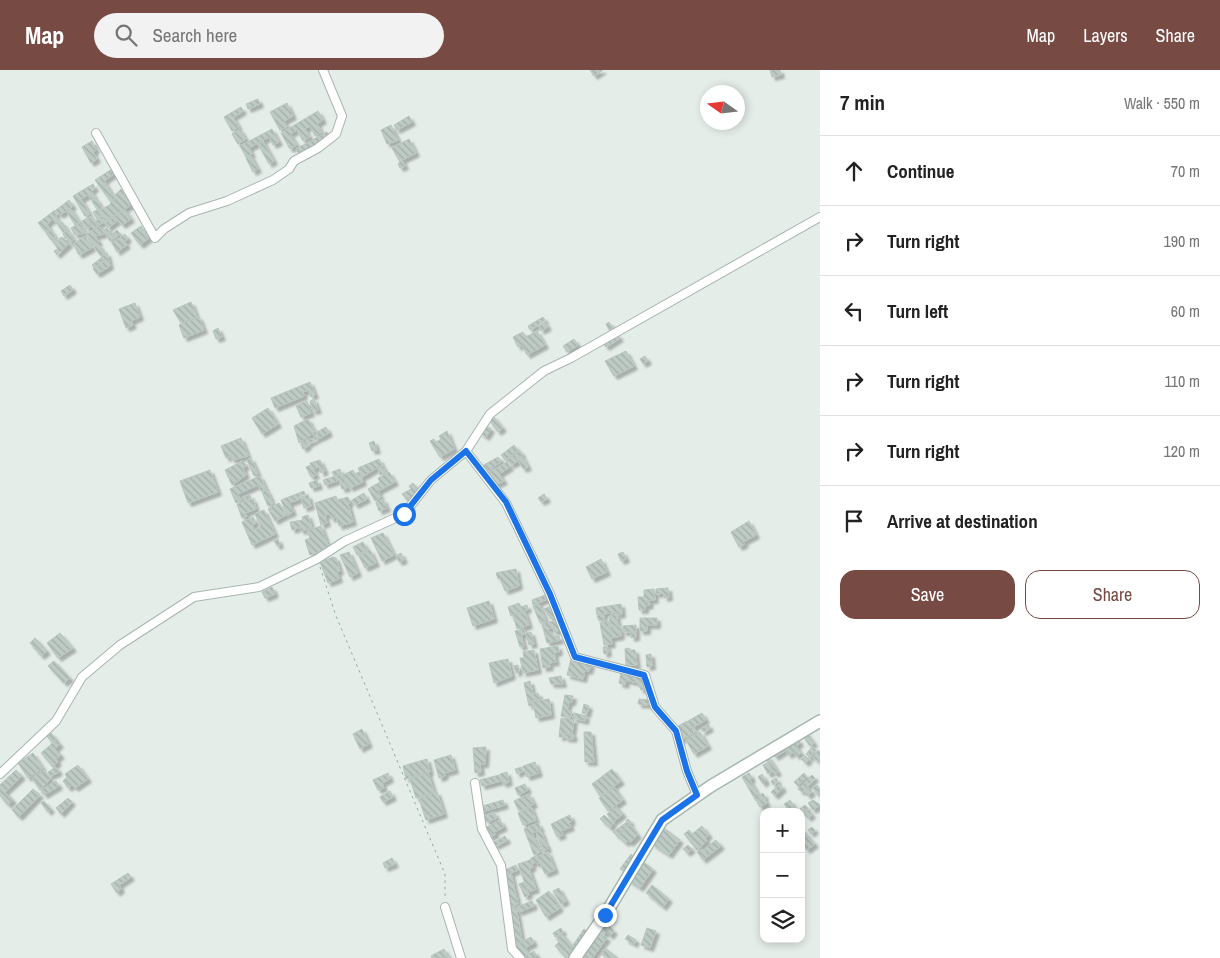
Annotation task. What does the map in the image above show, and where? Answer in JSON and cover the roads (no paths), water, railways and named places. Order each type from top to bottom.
[{"type":"street","points":[[96,133],[155,238],[189,213],[227,201],[273,180],[289,169],[294,161],[318,148],[336,134],[342,116],[323,70]]},
{"type":"street","points":[[0,774],[56,721],[82,677],[120,645],[194,597],[259,587],[317,559],[345,541],[404,514],[431,480],[466,451],[490,414],[544,371],[571,358],[820,218]]},
{"type":"street","points":[[466,451],[506,502],[550,594],[575,657],[644,675],[655,707],[676,731],[687,771],[697,795]]},
{"type":"street","points":[[575,958],[605,915],[662,820],[697,795],[820,721]]},
{"type":"street","points":[[475,783],[482,829],[501,865],[512,949],[520,958]]},
{"type":"street","points":[[445,907],[461,958]]}]
